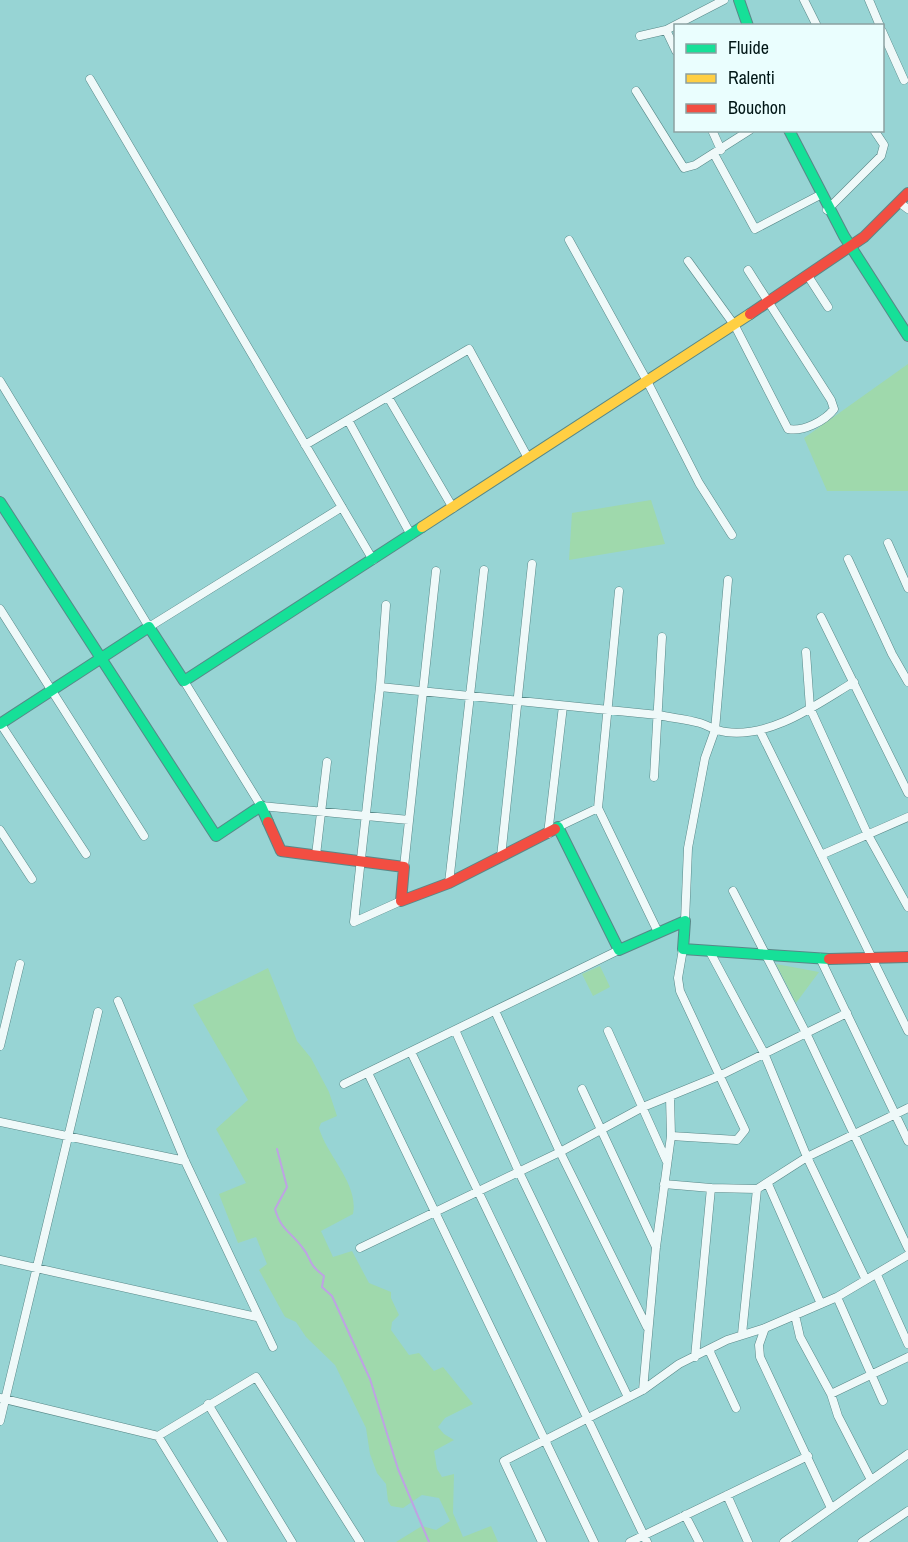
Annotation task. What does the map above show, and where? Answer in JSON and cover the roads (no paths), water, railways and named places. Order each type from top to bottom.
[{"type":"main road","points":[[739,0],[747,24]]},
{"type":"main road","points":[[790,132],[827,210],[908,336]]},
{"type":"main road","points":[[0,724],[149,627],[184,681],[735,326],[904,206],[908,193]]},
{"type":"main road","points":[[0,502],[216,836],[261,806],[281,850],[404,867],[401,901],[449,883],[558,827],[619,950],[684,921],[683,949],[766,956],[873,960],[908,957]]},
{"type":"street","points":[[678,24],[724,0]]},
{"type":"street","points":[[804,0],[816,24]]},
{"type":"street","points":[[869,0],[879,24]]},
{"type":"street","points":[[640,36],[674,26]]},
{"type":"street","points":[[666,30],[674,49]]},
{"type":"street","points":[[884,35],[904,80]]},
{"type":"street","points":[[90,79],[373,560]]},
{"type":"street","points":[[636,91],[684,168],[695,165],[718,152],[747,132]]},
{"type":"street","points":[[713,132],[718,152],[755,229],[820,195]]},
{"type":"street","points":[[827,210],[881,156],[884,145],[875,132]]},
{"type":"street","points":[[568,240],[647,381],[699,483],[732,535]]},
{"type":"street","points":[[688,261],[735,326],[788,429],[794,430],[823,420],[834,410],[831,400],[748,270]]},
{"type":"street","points":[[808,276],[828,307]]},
{"type":"street","points":[[305,445],[468,349],[528,458]]},
{"type":"street","points":[[0,381],[149,627],[342,507]]},
{"type":"street","points":[[388,397],[453,508]]},
{"type":"street","points":[[348,420],[411,535]]},
{"type":"street","points":[[888,543],[908,588]]},
{"type":"street","points":[[848,560],[908,682]]},
{"type":"street","points":[[501,857],[532,564]]},
{"type":"street","points":[[449,883],[484,570]]},
{"type":"street","points":[[404,867],[436,572]]},
{"type":"street","points":[[684,921],[688,848],[705,759],[715,730],[728,580]]},
{"type":"street","points":[[619,591],[598,808],[658,932]]},
{"type":"street","points":[[386,605],[380,687],[354,922],[401,901]]},
{"type":"street","points":[[0,609],[144,836]]},
{"type":"street","points":[[821,617],[908,793]]},
{"type":"street","points":[[654,777],[662,637]]},
{"type":"street","points":[[806,652],[810,708],[868,835],[908,907]]},
{"type":"street","points":[[898,664],[908,660]]},
{"type":"street","points":[[184,681],[261,806],[409,820]]},
{"type":"street","points":[[380,687],[658,715],[698,722],[715,730],[739,733],[760,731],[810,708],[854,682]]},
{"type":"street","points":[[548,834],[563,706]]},
{"type":"street","points":[[0,724],[86,854]]},
{"type":"street","points":[[760,731],[908,1031]]},
{"type":"street","points":[[316,855],[327,762]]},
{"type":"street","points":[[558,827],[598,808]]},
{"type":"street","points":[[821,855],[908,817]]},
{"type":"street","points":[[0,830],[32,879]]},
{"type":"street","points":[[733,891],[806,1033],[908,1248]]},
{"type":"street","points":[[671,1136],[737,1140],[743,1136],[744,1125],[680,991],[678,978],[683,949]]},
{"type":"street","points":[[344,1084],[619,950]]},
{"type":"street","points":[[710,951],[764,1053],[807,1157],[866,1280]]},
{"type":"street","points":[[820,958],[908,1141]]},
{"type":"street","points":[[0,1046],[20,964]]},
{"type":"street","points":[[118,1001],[184,1161],[273,1347]]},
{"type":"street","points":[[495,1011],[560,1152],[647,1327]]},
{"type":"street","points":[[0,1421],[3,1398],[38,1269],[98,1012]]},
{"type":"street","points":[[360,1248],[560,1152],[643,1107],[719,1076],[848,1013]]},
{"type":"street","points":[[455,1030],[519,1172],[628,1397]]},
{"type":"street","points":[[608,1031],[666,1160]]},
{"type":"street","points":[[411,1052],[646,1539]]},
{"type":"street","points":[[368,1073],[594,1542]]},
{"type":"street","points":[[582,1089],[656,1247]]},
{"type":"street","points":[[643,1390],[647,1327],[666,1160],[671,1136],[670,1097]]},
{"type":"street","points":[[664,1184],[757,1189],[807,1157],[852,1133],[908,1108]]},
{"type":"street","points":[[0,1122],[184,1161]]},
{"type":"street","points":[[768,1184],[821,1304]]},
{"type":"street","points":[[695,1357],[711,1188]]},
{"type":"street","points":[[742,1334],[757,1189]]},
{"type":"street","points":[[542,1542],[504,1461],[643,1390],[668,1370],[742,1334],[765,1328],[837,1297],[908,1255]]},
{"type":"street","points":[[0,1260],[257,1317]]},
{"type":"street","points":[[877,1275],[908,1344]]},
{"type":"street","points":[[837,1297],[883,1401]]},
{"type":"street","points":[[795,1315],[800,1336],[831,1394],[838,1416],[870,1478]]},
{"type":"street","points":[[765,1328],[759,1345],[760,1357],[772,1387],[808,1455],[831,1508]]},
{"type":"street","points":[[709,1350],[736,1408]]},
{"type":"street","points":[[831,1394],[908,1357]]},
{"type":"street","points":[[158,1436],[256,1377],[360,1542]]},
{"type":"street","points":[[3,1398],[158,1436],[223,1542]]},
{"type":"street","points":[[208,1404],[292,1542]]},
{"type":"street","points":[[784,1542],[870,1478],[908,1454]]},
{"type":"street","points":[[630,1542],[646,1539],[685,1515],[808,1455]]},
{"type":"street","points":[[728,1495],[748,1542]]},
{"type":"street","points":[[862,1542],[908,1511]]},
{"type":"street","points":[[685,1515],[699,1542]]},
{"type":"waterway","points":[[277,1149],[287,1187],[275,1209],[277,1216],[305,1251],[312,1264],[324,1276],[322,1287],[332,1296],[370,1379],[398,1469],[429,1542]]}]
